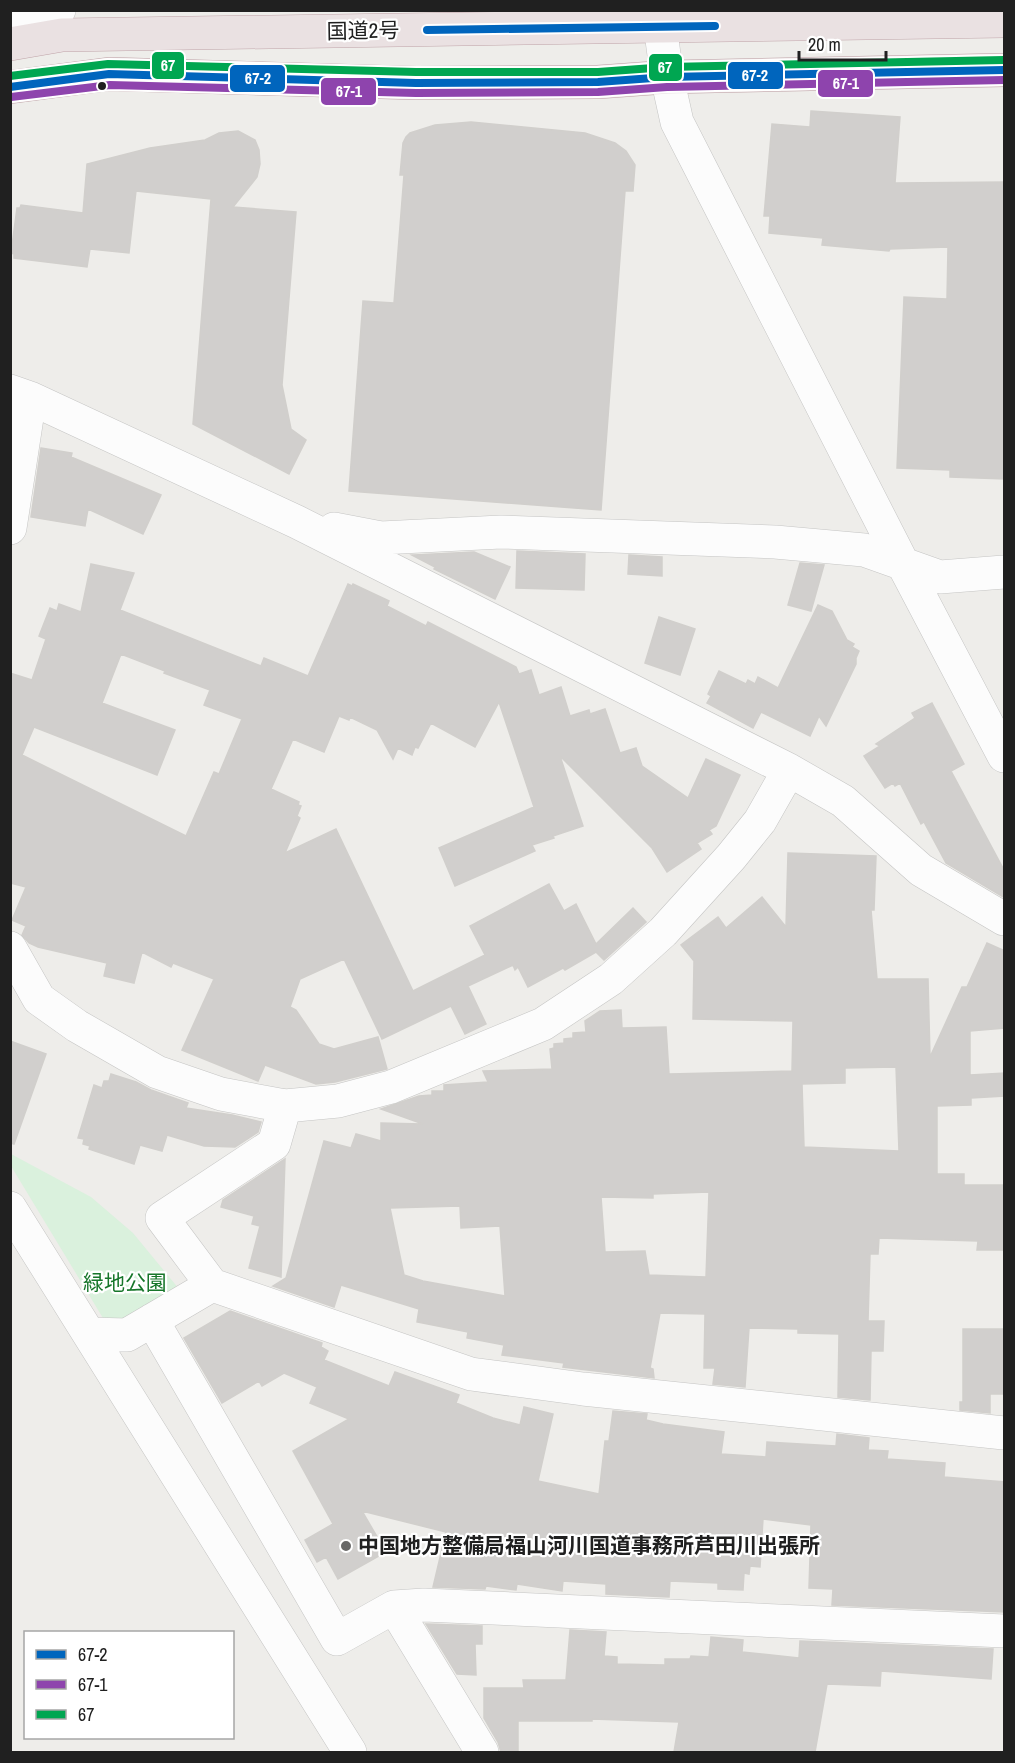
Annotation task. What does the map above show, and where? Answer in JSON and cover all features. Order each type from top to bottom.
[{"type":"highway","name":"国道2号","points":[[10,44],[62,35],[658,19],[1005,21]]},
{"type":"highway","points":[[10,87],[109,74],[416,83],[598,82],[667,77],[1005,70]]},
{"type":"highway","points":[[10,102],[214,77]]},
{"type":"street","points":[[10,14],[59,10]]},
{"type":"street","points":[[658,19],[677,122],[903,564],[1005,756]]},
{"type":"street","points":[[10,528],[20,394],[297,522],[789,770],[843,801],[921,870],[1005,919]]},
{"type":"street","points":[[297,522],[381,538],[501,532],[775,542],[864,550],[940,577],[1005,572]]},
{"type":"street","points":[[10,948],[39,999],[76,1026],[157,1072],[221,1094],[285,1106],[338,1101],[391,1088],[543,1024],[611,979],[663,932],[731,857],[760,820],[789,770]]},
{"type":"street","points":[[285,1106],[274,1144],[162,1218],[212,1285],[471,1374],[595,1390],[1005,1434]]},
{"type":"street","points":[[10,1208],[350,1752]]},
{"type":"street","points":[[89,1334],[127,1335],[212,1285]]},
{"type":"street","points":[[152,1320],[337,1639],[394,1608],[424,1605],[1005,1631]]},
{"type":"street","points":[[394,1608],[482,1752]]},
{"type":"green space","name":"緑地公園","points":[[11,1154],[91,1197],[133,1233],[184,1295],[112,1333],[11,1166]]},
{"type":"building","points":[[811,111],[900,117],[895,183],[1005,182],[1005,479],[950,477],[950,470],[897,468],[904,297],[947,299],[948,247],[890,249],[889,251],[822,245],[823,238],[769,233],[770,216],[764,216],[772,124],[810,127]]},
{"type":"building","points":[[471,122],[585,133],[615,143],[626,151],[635,165],[633,191],[625,191],[601,510],[349,491],[363,301],[394,303],[404,175],[400,175],[403,143],[410,133],[435,125]]},
{"type":"building","points":[[238,131],[255,140],[259,150],[260,164],[257,177],[233,207],[296,212],[282,385],[291,429],[306,440],[289,474],[193,424],[211,199],[136,191],[129,253],[90,249],[87,267],[14,258],[14,254],[11,253],[17,208],[21,205],[83,213],[87,164],[150,148],[205,140],[219,133]]},
{"type":"building","points":[[41,448],[72,453],[71,457],[161,495],[143,534],[88,509],[85,526],[31,517]]},
{"type":"building","points":[[517,551],[585,554],[584,590],[516,588]]},
{"type":"building","points":[[474,552],[510,567],[495,599],[434,569],[435,567],[412,555]]},
{"type":"building","points":[[629,555],[662,557],[662,576],[628,574]]},
{"type":"building","points":[[800,563],[824,565],[811,611],[788,605]]},
{"type":"building","points":[[91,564],[134,573],[120,610],[261,666],[264,658],[308,676],[348,584],[352,586],[353,584],[389,601],[387,606],[426,626],[428,622],[516,667],[519,674],[531,670],[539,695],[561,687],[570,716],[589,710],[590,714],[605,709],[620,753],[636,748],[642,766],[688,798],[706,759],[740,775],[716,826],[709,830],[712,834],[697,843],[701,849],[667,872],[652,848],[560,756],[583,826],[532,845],[535,851],[455,886],[439,848],[534,807],[499,702],[475,747],[431,723],[412,755],[398,748],[393,759],[377,730],[350,717],[349,720],[339,716],[324,752],[293,739],[271,789],[299,802],[298,805],[301,806],[297,816],[300,818],[285,853],[336,829],[413,991],[485,955],[470,926],[549,884],[564,911],[576,904],[596,944],[633,908],[646,922],[604,960],[596,952],[565,970],[563,968],[528,987],[518,967],[515,970],[513,965],[468,986],[486,1024],[465,1034],[451,1006],[382,1039],[344,959],[300,979],[290,1007],[296,1010],[319,1044],[334,1049],[378,1037],[387,1069],[335,1082],[316,1084],[265,1065],[258,1081],[182,1050],[214,979],[173,963],[171,967],[142,952],[134,983],[104,976],[107,963],[29,943],[22,935],[26,926],[12,920],[26,887],[10,883],[10,673],[32,680],[46,639],[39,636],[50,608],[57,611],[59,604],[81,612]],"holes":[[[121,654],[165,671],[164,673],[210,690],[204,705],[242,719],[219,774],[214,772],[186,836],[22,755],[34,727],[157,775],[175,730],[102,703]]]},
{"type":"building","points":[[818,605],[832,611],[847,640],[859,651],[856,664],[826,726],[819,716],[810,736],[761,712],[753,728],[707,703],[711,696],[708,694],[719,671],[746,684],[748,680],[755,684],[758,677],[778,688]]},
{"type":"building","points":[[659,617],[695,629],[680,675],[645,663]]},
{"type":"building","points":[[932,703],[964,764],[951,771],[1005,872],[1005,898],[946,863],[924,822],[921,824],[900,783],[895,786],[893,783],[885,788],[864,756],[880,746],[876,744],[915,718],[912,713]]},
{"type":"building","points":[[788,853],[876,856],[874,910],[871,910],[877,979],[928,979],[930,1057],[962,987],[967,987],[987,943],[1005,951],[1005,1028],[970,1031],[970,1075],[1005,1073],[1005,1096],[971,1098],[971,1105],[937,1106],[937,1174],[964,1174],[964,1185],[1005,1185],[1005,1250],[977,1250],[978,1241],[879,1238],[878,1254],[870,1254],[868,1321],[884,1321],[883,1351],[871,1351],[870,1400],[838,1397],[839,1334],[798,1333],[798,1329],[749,1328],[745,1387],[713,1384],[715,1368],[704,1368],[705,1314],[660,1313],[650,1368],[653,1369],[654,1378],[563,1367],[564,1363],[502,1355],[504,1345],[467,1338],[468,1332],[417,1322],[419,1309],[341,1285],[334,1307],[273,1286],[286,1278],[324,1141],[351,1148],[356,1134],[381,1141],[381,1123],[423,1124],[381,1109],[419,1096],[432,1095],[432,1091],[444,1091],[444,1085],[488,1082],[483,1071],[552,1069],[550,1049],[554,1048],[554,1044],[564,1043],[564,1039],[573,1038],[573,1033],[586,1032],[585,1021],[600,1011],[621,1010],[622,1028],[666,1027],[669,1074],[792,1071],[793,1021],[693,1019],[694,961],[681,945],[718,917],[726,928],[762,897],[786,927]],"holes":[[[896,1067],[899,1151],[804,1147],[802,1084],[845,1083],[845,1068]],[[709,1192],[706,1277],[649,1275],[645,1251],[605,1252],[601,1197],[653,1198],[653,1194]],[[460,1206],[461,1228],[500,1226],[505,1296],[423,1281],[404,1275],[390,1208]]]},
{"type":"building","points":[[10,1041],[46,1054],[14,1144],[10,1143]]},
{"type":"building","points":[[111,1074],[188,1103],[186,1108],[261,1122],[258,1132],[235,1147],[204,1146],[167,1135],[162,1151],[140,1145],[134,1164],[89,1149],[90,1146],[83,1144],[84,1139],[78,1138],[94,1085],[102,1088],[104,1081],[109,1081]]},
{"type":"building","points":[[285,1159],[281,1277],[249,1268],[260,1226],[252,1224],[254,1216],[221,1207],[223,1200]]},
{"type":"building","points":[[230,1311],[322,1343],[321,1347],[328,1351],[324,1360],[389,1386],[395,1372],[459,1395],[456,1403],[493,1418],[520,1425],[524,1407],[553,1414],[538,1481],[599,1494],[605,1441],[609,1441],[613,1411],[647,1414],[646,1420],[663,1424],[724,1432],[721,1454],[766,1457],[767,1442],[836,1446],[837,1434],[869,1438],[868,1450],[888,1451],[887,1459],[945,1463],[944,1477],[1005,1482],[1005,1612],[832,1605],[833,1589],[809,1588],[811,1525],[763,1519],[760,1567],[750,1566],[749,1574],[744,1573],[743,1590],[718,1589],[718,1583],[670,1581],[669,1597],[606,1594],[606,1584],[563,1581],[562,1591],[517,1584],[516,1590],[486,1586],[485,1589],[433,1587],[446,1532],[362,1511],[386,1552],[338,1579],[326,1557],[317,1562],[305,1540],[333,1524],[293,1451],[349,1419],[310,1403],[317,1387],[284,1373],[262,1386],[259,1381],[222,1403],[184,1338]]},
{"type":"building","points":[[963,1329],[1005,1329],[1005,1394],[990,1394],[990,1413],[960,1410],[960,1402],[963,1402]]},
{"type":"building","points":[[426,1624],[482,1626],[482,1644],[475,1644],[476,1675],[457,1674]]},
{"type":"building","points":[[570,1630],[606,1632],[604,1656],[617,1657],[617,1664],[665,1665],[665,1659],[690,1659],[691,1656],[709,1657],[711,1637],[743,1640],[742,1652],[799,1658],[800,1641],[993,1649],[991,1679],[881,1671],[880,1686],[827,1684],[815,1752],[674,1752],[679,1722],[592,1719],[592,1721],[518,1721],[518,1752],[501,1752],[484,1718],[484,1688],[524,1688],[523,1680],[566,1680]]},
{"type":"transit line","name":"67-2","points":[[427,30],[715,26]]},
{"type":"transit line","name":"67","points":[[10,76],[108,64],[416,72],[598,72],[667,67],[1004,60]]},
{"type":"transit line","name":"67-2","points":[[10,87],[109,74],[416,83],[598,82],[667,77],[1004,70]]},
{"type":"transit line","name":"67-1","points":[[11,97],[110,85],[416,93],[598,92],[667,87],[1004,80]]},
{"type":"place","name":"中国地方整備局福山河川国道事務所芦田川出張所","points":[[346,1546]]}]
